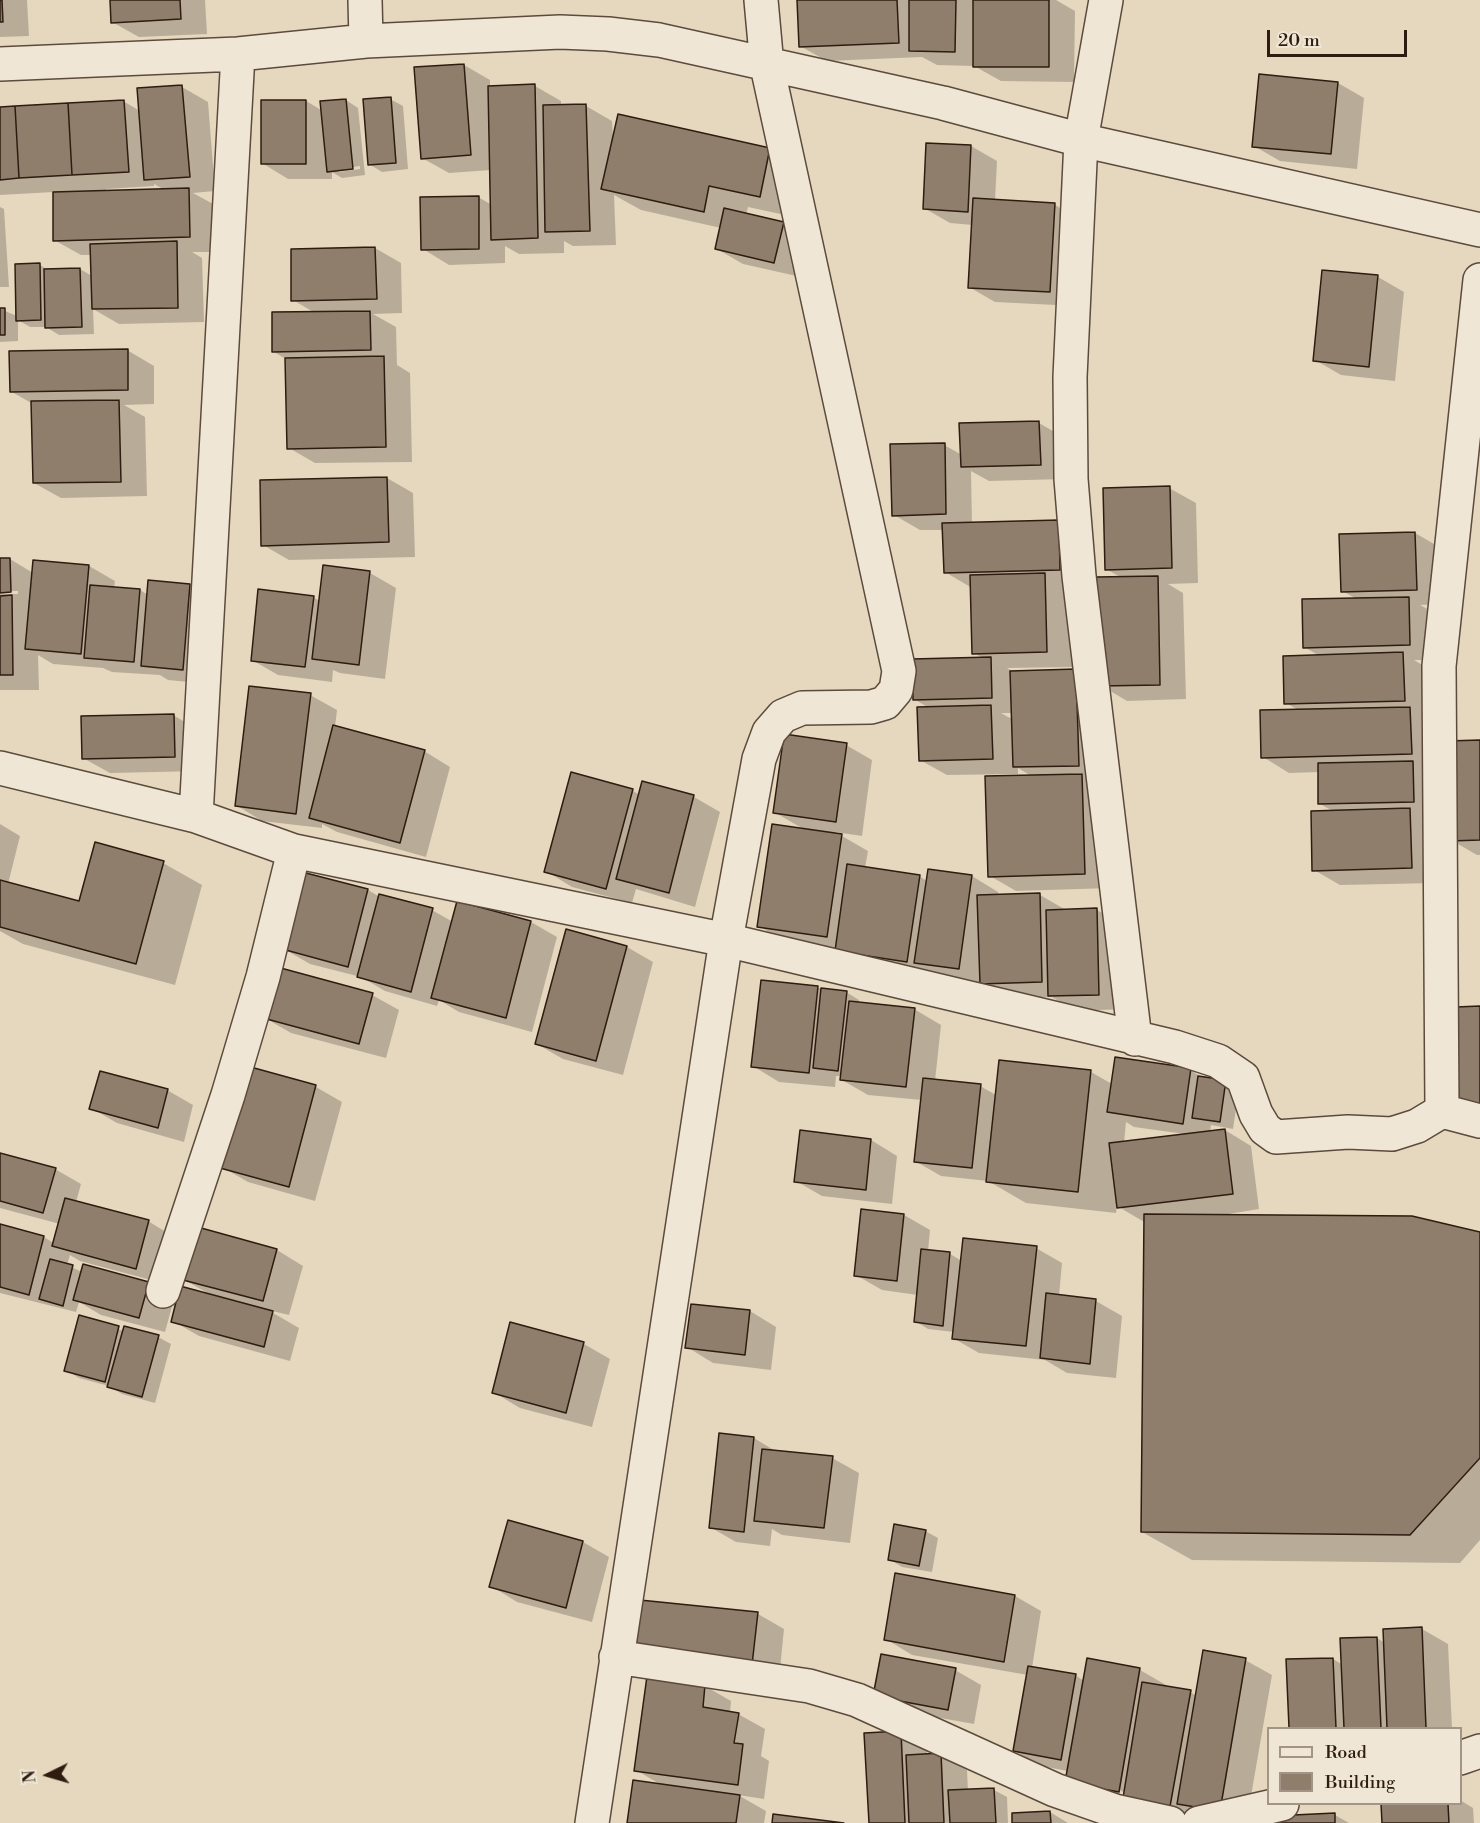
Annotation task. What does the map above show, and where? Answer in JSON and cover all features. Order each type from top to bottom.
[{"type":"street","points":[[366,0],[366,41]]},
{"type":"street","points":[[592,1823],[726,940],[759,759],[769,732],[783,716],[802,708],[871,707],[885,703],[896,690],[899,670],[767,66],[761,0]]},
{"type":"street","points":[[1106,0],[1081,140],[1070,377],[1071,479],[1079,576],[1135,1039]]},
{"type":"street","points":[[0,64],[238,54],[366,41],[560,32],[608,34],[658,40],[767,66],[943,103],[1081,140],[1480,230]]},
{"type":"street","points":[[196,816],[238,54]]},
{"type":"street","points":[[1442,1111],[1439,666],[1480,280]]},
{"type":"street","points":[[0,768],[196,816],[294,851],[726,940],[1175,1047],[1233,1069],[1244,1078],[1256,1114],[1265,1129],[1276,1137],[1348,1132],[1392,1134],[1417,1126],[1442,1111],[1480,1121]]},
{"type":"street","points":[[163,1291],[228,1095],[263,977],[294,851]]},
{"type":"street","points":[[616,1658],[809,1686],[856,1700],[1055,1790],[1115,1811],[1170,1823]]},
{"type":"street","points":[[1462,1758],[1480,1751]]},
{"type":"street","points":[[1199,1823],[1274,1805]]},
{"type":"building","points":[[0,0],[2,0],[3,22],[0,22]]},
{"type":"building","points":[[110,0],[180,0],[181,19],[111,23]]},
{"type":"building","points":[[797,0],[897,0],[899,43],[799,47]]},
{"type":"building","points":[[909,0],[956,0],[955,52],[909,51]]},
{"type":"building","points":[[973,0],[1049,0],[1049,67],[973,67]]},
{"type":"building","points":[[464,64],[471,155],[421,159],[414,67]]},
{"type":"building","points":[[1259,74],[1338,82],[1331,154],[1252,147]]},
{"type":"building","points":[[535,84],[538,238],[491,240],[488,86]]},
{"type":"building","points":[[182,85],[190,177],[144,180],[137,88]]},
{"type":"building","points":[[391,97],[396,163],[368,165],[363,99]]},
{"type":"building","points":[[346,99],[353,169],[327,172],[320,101]]},
{"type":"building","points":[[124,100],[129,172],[72,175],[68,103]]},
{"type":"building","points":[[261,100],[306,100],[306,164],[261,164]]},
{"type":"building","points":[[68,103],[72,175],[19,178],[15,106]]},
{"type":"building","points":[[586,104],[590,231],[545,232],[543,105]]},
{"type":"building","points":[[15,106],[19,178],[0,180],[0,107]]},
{"type":"building","points":[[618,114],[770,148],[760,197],[709,186],[704,212],[601,189]]},
{"type":"building","points":[[926,143],[971,145],[968,212],[923,209]]},
{"type":"building","points":[[189,188],[190,237],[53,241],[53,192]]},
{"type":"building","points":[[479,196],[479,249],[421,250],[420,197]]},
{"type":"building","points":[[973,198],[1055,203],[1050,292],[968,288]]},
{"type":"building","points":[[724,208],[784,222],[774,263],[715,249]]},
{"type":"building","points":[[177,241],[178,308],[92,309],[90,244]]},
{"type":"building","points":[[375,247],[377,299],[291,301],[291,249]]},
{"type":"building","points":[[40,263],[41,320],[16,321],[15,264]]},
{"type":"building","points":[[80,268],[82,327],[45,328],[44,269]]},
{"type":"building","points":[[1322,270],[1378,275],[1369,367],[1313,361]]},
{"type":"building","points":[[0,308],[5,308],[5,335],[0,335]]},
{"type":"building","points":[[370,311],[371,350],[272,352],[272,312]]},
{"type":"building","points":[[128,349],[128,390],[10,392],[9,351]]},
{"type":"building","points":[[384,356],[386,447],[287,449],[285,358]]},
{"type":"building","points":[[119,400],[121,482],[33,483],[31,401]]},
{"type":"building","points":[[1039,421],[1041,465],[961,467],[959,423]]},
{"type":"building","points":[[945,443],[946,514],[892,516],[890,444]]},
{"type":"building","points":[[387,477],[389,542],[261,546],[260,480]]},
{"type":"building","points":[[1170,486],[1172,568],[1105,570],[1103,488]]},
{"type":"building","points":[[1059,520],[1060,570],[944,573],[942,523]]},
{"type":"building","points":[[1415,532],[1417,590],[1341,592],[1339,534]]},
{"type":"building","points":[[0,558],[10,558],[11,592],[0,593]]},
{"type":"building","points":[[33,560],[89,565],[81,654],[25,649]]},
{"type":"building","points":[[323,565],[370,571],[359,665],[312,659]]},
{"type":"building","points":[[1045,573],[1047,652],[972,654],[970,575]]},
{"type":"building","points":[[1158,576],[1160,685],[1100,686],[1096,577]]},
{"type":"building","points":[[148,580],[190,584],[183,670],[141,666]]},
{"type":"building","points":[[90,585],[140,589],[134,662],[84,658]]},
{"type":"building","points":[[258,589],[314,596],[305,667],[251,661]]},
{"type":"building","points":[[12,595],[13,675],[0,675],[0,596]]},
{"type":"building","points":[[1409,597],[1410,645],[1303,648],[1302,599]]},
{"type":"building","points":[[1403,652],[1405,701],[1284,704],[1283,656]]},
{"type":"building","points":[[991,657],[992,698],[913,700],[912,659]]},
{"type":"building","points":[[1076,669],[1079,766],[1013,767],[1010,671]]},
{"type":"building","points":[[249,686],[311,693],[296,814],[235,806]]},
{"type":"building","points":[[991,705],[993,759],[919,761],[917,707]]},
{"type":"building","points":[[1410,707],[1412,754],[1261,758],[1260,710]]},
{"type":"building","points":[[174,714],[175,757],[82,759],[81,716]]},
{"type":"building","points":[[333,725],[425,750],[400,843],[309,818]]},
{"type":"building","points":[[784,734],[847,743],[836,822],[773,813]]},
{"type":"building","points":[[1480,740],[1480,840],[1450,841],[1447,741]]},
{"type":"building","points":[[1413,761],[1414,802],[1318,804],[1318,763]]},
{"type":"building","points":[[571,772],[633,789],[606,889],[544,872]]},
{"type":"building","points":[[1082,774],[1085,874],[988,877],[985,776]]},
{"type":"building","points":[[642,781],[694,795],[669,893],[616,879]]},
{"type":"building","points":[[1410,808],[1412,868],[1312,871],[1311,811]]},
{"type":"building","points":[[772,824],[842,834],[827,937],[757,927]]},
{"type":"building","points":[[95,842],[164,861],[136,964],[0,927],[0,880],[79,901]]},
{"type":"building","points":[[847,864],[920,875],[907,962],[835,951]]},
{"type":"building","points":[[928,869],[972,875],[959,969],[914,963]]},
{"type":"building","points":[[302,872],[368,889],[348,967],[282,949]]},
{"type":"building","points":[[1040,893],[1042,982],[980,984],[977,895]]},
{"type":"building","points":[[379,894],[433,908],[411,992],[357,977]]},
{"type":"building","points":[[457,901],[531,921],[506,1018],[431,998]]},
{"type":"building","points":[[1097,908],[1099,995],[1048,996],[1046,910]]},
{"type":"building","points":[[566,929],[627,946],[596,1061],[535,1044]]},
{"type":"building","points":[[277,967],[373,993],[359,1044],[263,1018]]},
{"type":"building","points":[[761,980],[818,986],[809,1073],[751,1067]]},
{"type":"building","points":[[821,988],[847,991],[838,1071],[813,1068]]},
{"type":"building","points":[[849,1001],[915,1008],[906,1087],[840,1080]]},
{"type":"building","points":[[1480,1006],[1480,1104],[1459,1105],[1456,1007]]},
{"type":"building","points":[[1115,1057],[1191,1068],[1183,1124],[1107,1112]]},
{"type":"building","points":[[999,1060],[1091,1070],[1078,1192],[986,1182]]},
{"type":"building","points":[[247,1066],[316,1085],[289,1187],[220,1168]]},
{"type":"building","points":[[100,1071],[168,1089],[158,1128],[89,1109]]},
{"type":"building","points":[[1198,1076],[1226,1080],[1220,1122],[1192,1118]]},
{"type":"building","points":[[923,1078],[981,1084],[972,1168],[914,1162]]},
{"type":"building","points":[[1225,1129],[1233,1194],[1117,1208],[1109,1143]]},
{"type":"building","points":[[800,1130],[871,1139],[866,1190],[794,1182]]},
{"type":"building","points":[[0,1153],[56,1168],[43,1213],[0,1201]]},
{"type":"building","points":[[65,1198],[149,1220],[136,1269],[52,1246]]},
{"type":"building","points":[[861,1209],[904,1214],[897,1281],[854,1276]]},
{"type":"building","points":[[1144,1214],[1412,1216],[1480,1232],[1480,1458],[1410,1535],[1141,1532]]},
{"type":"building","points":[[0,1224],[44,1236],[29,1295],[0,1287]]},
{"type":"building","points":[[194,1226],[277,1249],[263,1301],[179,1279]]},
{"type":"building","points":[[963,1238],[1037,1246],[1026,1346],[952,1339]]},
{"type":"building","points":[[921,1249],[950,1252],[943,1326],[914,1322]]},
{"type":"building","points":[[50,1259],[73,1265],[63,1306],[39,1299]]},
{"type":"building","points":[[83,1264],[149,1282],[139,1318],[73,1300]]},
{"type":"building","points":[[180,1286],[273,1311],[264,1347],[171,1322]]},
{"type":"building","points":[[1046,1293],[1096,1299],[1090,1364],[1040,1358]]},
{"type":"building","points":[[691,1304],[750,1310],[745,1355],[685,1348]]},
{"type":"building","points":[[79,1315],[119,1326],[105,1382],[64,1371]]},
{"type":"building","points":[[510,1322],[584,1342],[566,1413],[492,1393]]},
{"type":"building","points":[[124,1326],[159,1335],[142,1397],[107,1387]]},
{"type":"building","points":[[719,1433],[754,1437],[744,1532],[709,1528]]},
{"type":"building","points":[[762,1449],[833,1456],[824,1528],[754,1521]]},
{"type":"building","points":[[508,1520],[583,1541],[566,1608],[489,1587]]},
{"type":"building","points":[[894,1524],[926,1530],[919,1566],[888,1560]]},
{"type":"building","points":[[895,1573],[1015,1595],[1004,1662],[884,1640]]},
{"type":"building","points":[[640,1600],[758,1612],[752,1665],[634,1652]]},
{"type":"building","points":[[1422,1627],[1426,1727],[1387,1727],[1383,1629]]},
{"type":"building","points":[[1377,1637],[1381,1727],[1344,1727],[1340,1638]]},
{"type":"building","points":[[1203,1650],[1246,1658],[1220,1811],[1177,1804]]},
{"type":"building","points":[[881,1654],[956,1668],[948,1710],[873,1696]]},
{"type":"building","points":[[1087,1658],[1140,1668],[1119,1792],[1065,1782]]},
{"type":"building","points":[[1333,1658],[1336,1727],[1289,1727],[1286,1659]]},
{"type":"building","points":[[1028,1666],[1076,1674],[1061,1760],[1013,1751]]},
{"type":"building","points":[[647,1676],[705,1685],[703,1707],[739,1713],[734,1743],[743,1744],[738,1785],[634,1771]]},
{"type":"building","points":[[1142,1682],[1191,1690],[1169,1812],[1122,1804]]},
{"type":"building","points":[[901,1731],[905,1823],[869,1823],[864,1733]]},
{"type":"building","points":[[941,1753],[944,1823],[909,1823],[906,1755]]},
{"type":"building","points":[[633,1780],[740,1795],[736,1823],[627,1823]]},
{"type":"building","points":[[994,1788],[996,1823],[950,1823],[948,1790]]},
{"type":"building","points":[[1381,1805],[1448,1805],[1449,1823],[1382,1823]]},
{"type":"building","points":[[1050,1811],[1051,1823],[1012,1823],[1012,1813]]},
{"type":"building","points":[[1335,1813],[1335,1823],[1231,1823],[1231,1818]]},
{"type":"building","points":[[773,1814],[844,1823],[772,1823]]}]
